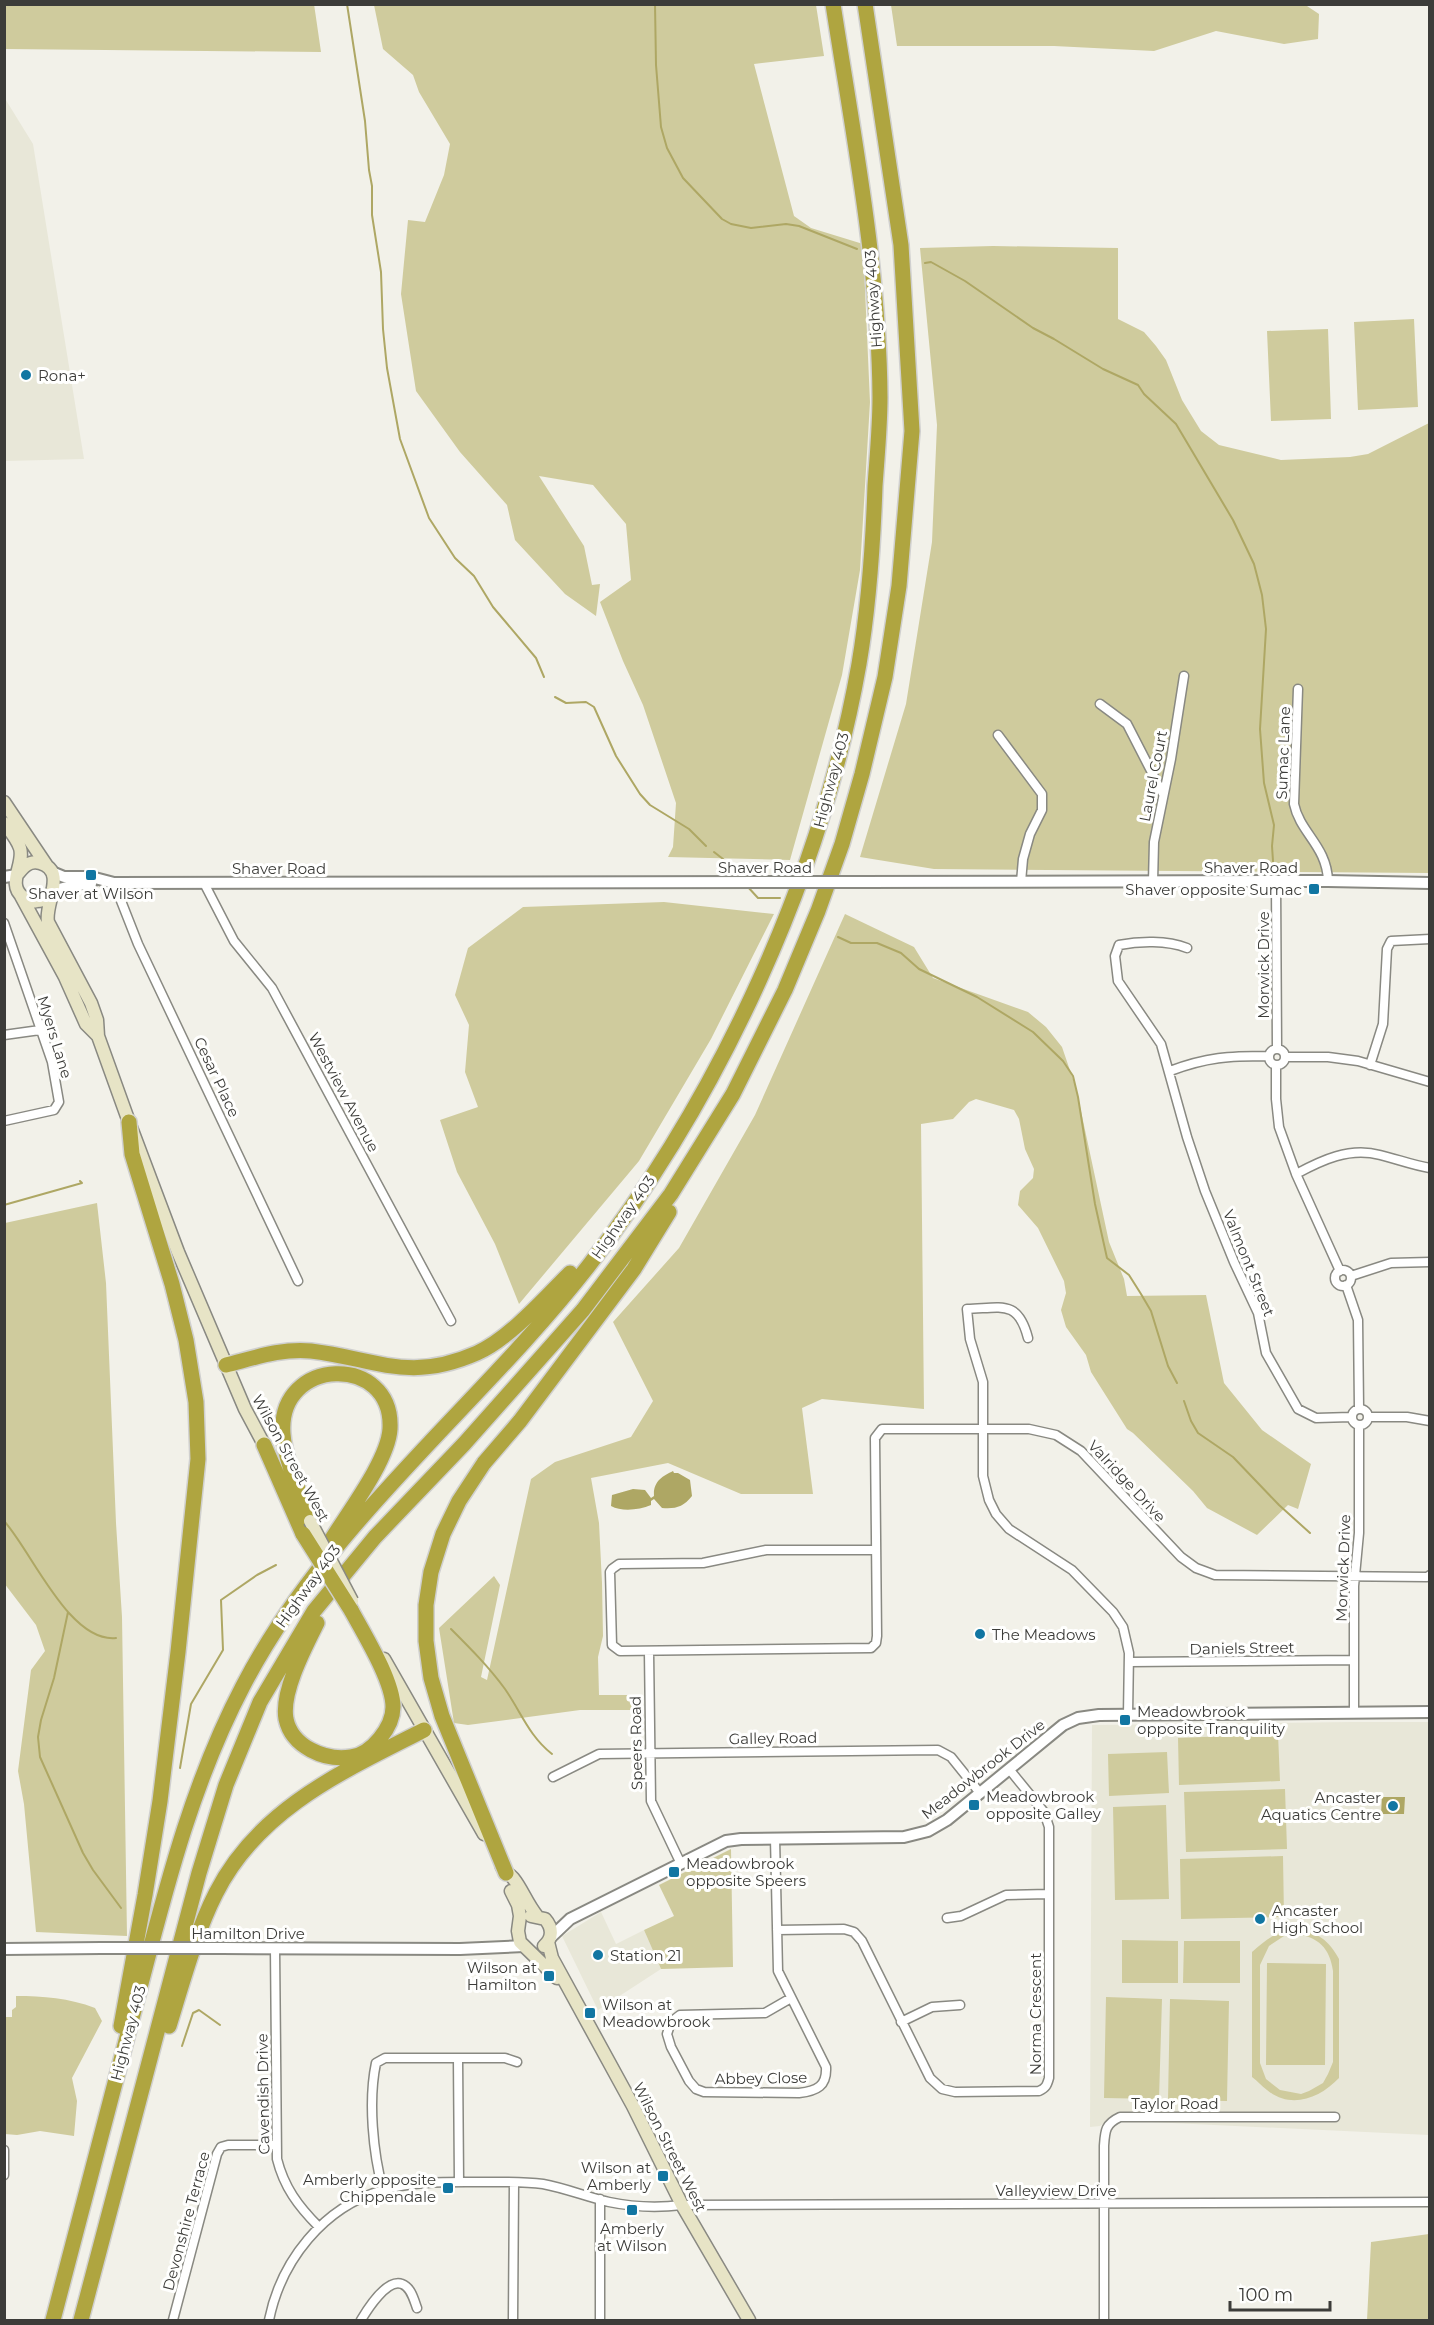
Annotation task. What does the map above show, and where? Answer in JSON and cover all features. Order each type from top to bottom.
[{"type":"highway","name":"Highway 403","points":[[53,2320],[170,1874],[200,1780],[243,1685],[294,1600],[360,1517],[513,1354],[590,1264],[653,1176],[702,1095],[758,984],[791,907],[816,836],[841,748],[859,666],[871,583],[880,397],[872,266],[833,4]]},
{"type":"highway","name":"Highway 403","points":[[132,2131],[199,1873],[226,1785],[260,1702],[314,1611],[375,1537],[464,1444],[583,1310],[671,1194],[733,1094],[785,990],[818,911],[842,844],[862,774],[885,677],[899,586],[912,431],[902,257],[865,4]]},
{"type":"highway","points":[[506,1873],[442,1716],[431,1678],[426,1641],[426,1605],[431,1572],[443,1534],[459,1501],[484,1463],[520,1421],[634,1269],[694,1172],[733,1094]]},
{"type":"highway","points":[[226,1365],[282,1351],[310,1351],[386,1367],[411,1369],[451,1362],[478,1352],[502,1336],[536,1307],[579,1265],[702,1095]]},
{"type":"highway","points":[[101,2135],[160,1801],[198,1459],[196,1402],[186,1340],[172,1284],[132,1154],[129,1122]]},
{"type":"highway","points":[[294,1600],[386,1447],[390,1429],[388,1411],[381,1392],[367,1382],[349,1374],[327,1373],[317,1376],[297,1390],[288,1403],[283,1434],[306,1528]]},
{"type":"highway","points":[[264,1445],[306,1528],[354,1610],[390,1691],[393,1707],[390,1723],[379,1739],[354,1757],[338,1757],[308,1750],[297,1739],[286,1719],[286,1701],[294,1676],[323,1614],[464,1444]]},
{"type":"highway","points":[[81,2320],[132,2131],[163,2046],[189,1963],[216,1893],[236,1859],[265,1826],[303,1795],[424,1730]]},
{"type":"main road","points":[[4,802],[50,869],[55,880],[50,896],[40,901],[26,900],[19,893],[10,876]]},
{"type":"main road","points":[[4,823],[20,849],[21,859],[10,876]]},
{"type":"main road","points":[[10,876],[30,863],[37,862],[50,869]]},
{"type":"main road","name":"Wilson Street West","points":[[52,891],[47,910],[48,922],[91,1003],[97,1020],[99,1036],[129,1122],[178,1252],[226,1365],[264,1445]]},
{"type":"main road","name":"Wilson Street West","points":[[19,893],[65,977],[86,1024],[99,1036]]},
{"type":"main road","points":[[354,1610],[506,1873],[512,1877],[525,1901],[551,1928],[549,1940],[540,1949],[526,1947],[518,1937],[518,1905],[506,1881],[506,1873]]},
{"type":"main road","points":[[518,1928],[526,1918],[541,1917]]},
{"type":"main road","name":"Wilson Street West","points":[[549,1940],[552,1958],[566,1987],[633,2106],[682,2205],[749,2320]]},
{"type":"main road","name":"Wilson Street West","points":[[526,1947],[566,1987]]},
{"type":"street","name":"Laurel Court","points":[[1153,882],[1154,842],[1184,676]]},
{"type":"street","name":"Sumac Lane","points":[[1298,689],[1294,804],[1298,818],[1321,851],[1328,881]]},
{"type":"street","points":[[1100,704],[1127,724],[1163,794]]},
{"type":"street","points":[[998,735],[1042,794],[1042,810],[1026,846],[1021,882]]},
{"type":"street","name":"Shaver Road","points":[[50,869],[64,877],[91,877],[114,883],[1328,881],[1430,883]]},
{"type":"street","name":"Shaver Road","points":[[52,891],[100,881]]},
{"type":"street","name":"Morwick Drive","points":[[1276,882],[1277,1048]]},
{"type":"street","name":"Cesar Place","points":[[114,883],[138,944],[189,1047],[298,1281]]},
{"type":"street","name":"Westview Avenue","points":[[204,883],[234,941],[272,988],[451,1321]]},
{"type":"street","points":[[4,885],[19,893]]},
{"type":"street","name":"Myers Lane","points":[[4,923],[52,1062],[59,1105],[49,1111],[4,1121]]},
{"type":"street","points":[[1370,1065],[1383,1024],[1387,949],[1391,941],[1430,939]]},
{"type":"street","name":"Valmont Street","points":[[1187,948],[1175,944],[1130,943],[1119,945],[1114,956],[1118,981],[1161,1044],[1205,1191],[1258,1313],[1266,1353],[1298,1408],[1316,1418],[1351,1417]]},
{"type":"street","points":[[4,1035],[40,1030]]},
{"type":"street","points":[[1277,1048],[1283,1052],[1285,1057],[1282,1063],[1276,1065],[1271,1063],[1268,1056],[1270,1051],[1277,1048]]},
{"type":"street","points":[[1170,1071],[1199,1060],[1234,1056],[1268,1056]]},
{"type":"street","points":[[1285,1057],[1328,1057],[1370,1065],[1430,1082]]},
{"type":"street","points":[[1276,1065],[1279,1127],[1296,1174],[1340,1271]]},
{"type":"street","points":[[1296,1174],[1328,1157],[1359,1152],[1379,1154],[1430,1168]]},
{"type":"street","points":[[1351,1276],[1391,1263],[1430,1262]]},
{"type":"street","points":[[1340,1271],[1346,1271],[1351,1276]]},
{"type":"street","points":[[1340,1271],[1336,1281],[1340,1285],[1346,1285],[1351,1281],[1351,1276]]},
{"type":"street","points":[[1346,1285],[1358,1320],[1359,1408]]},
{"type":"street","points":[[1028,1338],[1021,1316],[1012,1310],[967,1309],[970,1339],[983,1382],[984,1485],[996,1514],[1015,1534],[1072,1570],[1110,1608],[1123,1627],[1130,1662],[1128,1715]]},
{"type":"street","points":[[1359,1408],[1353,1411],[1351,1417],[1353,1423],[1359,1425],[1365,1423],[1368,1417]]},
{"type":"street","points":[[1359,1408],[1366,1412],[1368,1417]]},
{"type":"street","points":[[1368,1417],[1407,1417],[1430,1421]]},
{"type":"street","name":"Morwick Drive","points":[[1354,1713],[1355,1576],[1359,1533],[1359,1425]]},
{"type":"street","name":"Valridge Drive","points":[[876,1550],[766,1550],[703,1563],[619,1564],[610,1572],[612,1645],[620,1652],[871,1648],[876,1643],[877,1636],[875,1438],[878,1432],[891,1429],[1038,1430],[1056,1436],[1085,1455],[1176,1553],[1204,1572],[1230,1577],[1427,1577],[1430,1575]]},
{"type":"street","name":"Speers Road","points":[[649,1652],[651,1802],[681,1864]]},
{"type":"street","name":"Daniels Street","points":[[1130,1662],[1354,1660]]},
{"type":"street","name":"Meadowbrook Drive","points":[[541,1917],[558,1921],[570,1919],[726,1841],[917,1835],[939,1826],[1074,1719],[1089,1716],[1128,1715],[1430,1712]]},
{"type":"street","name":"Galley Road","points":[[553,1777],[599,1754],[939,1750],[951,1757],[980,1793]]},
{"type":"street","name":"Norma Crescent","points":[[777,1929],[844,1929],[854,1932],[862,1941],[930,2078],[942,2089],[955,2092],[1039,2091],[1047,2087],[1049,2078],[1048,1819],[1009,1769]]},
{"type":"street","name":"Abbey Close","points":[[775,1838],[778,1971],[826,2067],[827,2077],[814,2091],[799,2093],[704,2092],[696,2089],[671,2047],[667,2034],[671,2022],[680,2015],[765,2013],[791,1998]]},
{"type":"street","points":[[947,1918],[960,1916],[1006,1895],[1048,1894]]},
{"type":"street","name":"Meadowbrook Drive","points":[[549,1940],[570,1919]]},
{"type":"street","points":[[492,1947],[518,1928]]},
{"type":"street","name":"Hamilton Drive","points":[[4,1949],[526,1947]]},
{"type":"street","name":"Cavendish Drive","points":[[275,1948],[275,2145],[282,2178],[290,2194],[318,2227]]},
{"type":"street","points":[[901,2022],[932,2007],[960,2005]]},
{"type":"street","points":[[383,2190],[374,2148],[373,2087],[376,2063],[385,2058],[505,2058],[517,2062]]},
{"type":"street","points":[[458,2058],[459,2182]]},
{"type":"street","name":"Taylor Road","points":[[1104,2320],[1105,2127],[1111,2121],[1120,2117],[1335,2117]]},
{"type":"street","name":"Devonshire Terrace","points":[[173,2320],[217,2154],[221,2147],[275,2145]]},
{"type":"street","points":[[4,2150],[4,2175]]},
{"type":"street","name":"Valleyview Drive","points":[[268,2320],[280,2281],[293,2259],[318,2227],[346,2206],[383,2190],[423,2183],[545,2185],[600,2199],[651,2207],[682,2205],[1430,2202]]},
{"type":"street","points":[[513,2320],[514,2183]]},
{"type":"street","points":[[600,2199],[600,2320]]},
{"type":"street","points":[[362,2320],[368,2308],[382,2292],[398,2283],[402,2283],[410,2291],[417,2308]]},
{"type":"shaded area","points":[[314,4],[321,52],[5,49],[5,5]]},
{"type":"shaded area","points":[[1304,4],[1319,14],[1318,39],[1284,44],[1216,31],[1154,51],[1054,46],[897,46],[891,5]]},
{"type":"shaded area","points":[[374,5],[816,5],[824,56],[754,64],[794,216],[811,228],[863,244],[870,402],[860,570],[842,675],[790,860],[668,857],[673,847],[676,803],[643,705],[600,602],[631,580],[626,524],[593,485],[539,476],[584,546],[592,585],[600,584],[596,616],[565,594],[515,540],[507,505],[460,452],[416,391],[401,294],[408,220],[425,222],[444,175],[450,144],[419,92],[413,75],[383,49]]},
{"type":"shaded area","points":[[4,97],[33,144],[84,459],[5,461]]},
{"type":"shaded area","points":[[993,246],[1118,248],[1118,319],[1144,332],[1156,346],[1166,360],[1182,400],[1201,431],[1219,445],[1281,460],[1350,457],[1368,454],[1429,423],[1429,873],[934,869],[860,857],[906,704],[932,542],[937,425],[920,248]]},
{"type":"shaded area","points":[[1414,319],[1418,407],[1358,410],[1354,322]]},
{"type":"shaded area","points":[[1328,329],[1331,419],[1271,421],[1267,331]]},
{"type":"shaded area","points":[[664,902],[774,914],[711,1039],[639,1161],[519,1304],[495,1244],[457,1172],[440,1120],[478,1107],[465,1072],[469,1025],[455,995],[468,948],[523,907]]},
{"type":"shaded area","points":[[845,914],[914,947],[933,978],[1028,1012],[1046,1027],[1062,1047],[1076,1088],[1109,1242],[1124,1279],[1127,1296],[1206,1295],[1224,1383],[1262,1430],[1311,1464],[1298,1509],[1288,1505],[1257,1535],[1207,1508],[1193,1491],[1127,1429],[1091,1372],[1086,1355],[1066,1327],[1061,1310],[1066,1293],[1064,1281],[1038,1228],[1018,1205],[1020,1191],[1033,1178],[1034,1169],[1025,1149],[1019,1119],[1014,1110],[976,1099],[969,1102],[953,1119],[921,1124],[924,1409],[822,1399],[802,1408],[813,1494],[741,1494],[668,1463],[591,1478],[599,1523],[602,1583],[603,1636],[598,1657],[599,1695],[641,1695],[641,1710],[580,1710],[468,1725],[454,1723],[439,1628],[494,1576],[500,1585],[481,1677],[487,1680],[531,1479],[555,1462],[631,1437],[653,1401],[613,1322],[679,1248],[755,1115]]},
{"type":"shaded area","points":[[97,1203],[106,1283],[122,1617],[127,1936],[36,1932],[24,1804],[18,1771],[31,1670],[45,1651],[36,1625],[4,1583],[5,1223]]},
{"type":"shaded area","points":[[673,1471],[690,1480],[692,1496],[682,1505],[675,1508],[662,1508],[654,1499],[651,1505],[636,1509],[625,1510],[611,1506],[612,1495],[633,1489],[645,1490],[651,1498],[654,1496],[655,1486],[659,1480]]},
{"type":"shaded area","name":"Ancaster High School","points":[[1429,1722],[1429,2135],[1109,2120],[1100,2126],[1090,2127],[1092,1725]]},
{"type":"shaded area","points":[[1278,1734],[1280,1781],[1179,1785],[1178,1738]]},
{"type":"shaded area","points":[[1167,1752],[1169,1793],[1109,1796],[1108,1754]]},
{"type":"shaded area","points":[[1285,1789],[1287,1849],[1186,1852],[1184,1792]]},
{"type":"shaded area","name":"Ancaster Aquatics Centre","points":[[1382,1797],[1405,1797],[1404,1814],[1381,1814]]},
{"type":"shaded area","points":[[1166,1805],[1169,1899],[1115,1900],[1113,1807]]},
{"type":"shaded area","points":[[731,1849],[733,1967],[661,1969],[644,1930],[674,1916],[659,1885]]},
{"type":"shaded area","points":[[1283,1856],[1284,1917],[1181,1919],[1180,1859]]},
{"type":"shaded area","points":[[601,1912],[616,1944],[644,1930],[661,1969],[598,2010],[562,1936]]},
{"type":"shaded area","points":[[1296,1928],[1310,1932],[1327,1942],[1339,1959],[1339,2078],[1314,2096],[1295,2100],[1276,2096],[1252,2077],[1252,1952],[1283,1931]],"holes":[[[1296,1934],[1322,1945],[1329,1956],[1333,1971],[1333,2062],[1323,2083],[1301,2094],[1280,2090],[1266,2079],[1260,2063],[1260,1965],[1269,1946],[1284,1936]]]},
{"type":"shaded area","points":[[1122,1940],[1178,1941],[1178,1983],[1122,1983]]},
{"type":"shaded area","points":[[1184,1941],[1240,1941],[1240,1983],[1183,1983]]},
{"type":"shaded area","points":[[1267,1963],[1326,1964],[1325,2065],[1266,2065]]},
{"type":"shaded area","points":[[16,1996],[56,1998],[75,2002],[95,2008],[102,2021],[72,2078],[77,2101],[74,2136],[40,2131],[17,2135],[5,2134],[5,2017],[12,2017],[12,2010],[16,2007]]},
{"type":"shaded area","points":[[1106,1997],[1162,1999],[1159,2099],[1104,2098]]},
{"type":"shaded area","points":[[1170,1999],[1229,2001],[1227,2101],[1168,2100]]},
{"type":"shaded area","points":[[1429,2234],[1429,2320],[1367,2320],[1371,2242]]},
{"type":"waterway","points":[[347,4],[365,121],[372,186],[372,215],[381,272],[387,368],[400,439],[429,518],[455,558],[474,576],[493,607],[536,658],[544,677]]},
{"type":"waterway","points":[[655,4],[656,65],[661,127],[667,148],[683,178],[722,219],[731,224],[751,228],[786,224],[799,226],[857,249]]},
{"type":"waterway","points":[[925,263],[931,262],[965,281],[1033,328],[1103,369],[1138,385],[1144,394],[1176,424],[1233,520],[1254,564],[1262,595],[1266,629],[1260,729],[1264,783],[1274,825],[1272,846],[1274,876]]},
{"type":"waterway","points":[[555,697],[566,703],[586,702],[594,707],[616,756],[640,794],[650,805],[689,829],[706,846]]},
{"type":"waterway","points":[[714,852],[732,866],[741,879]]},
{"type":"waterway","points":[[747,886],[758,898],[780,898]]},
{"type":"waterway","points":[[838,937],[851,943],[877,943],[901,953],[919,969],[977,997],[1033,1032],[1063,1061],[1073,1076],[1078,1097],[1095,1204],[1107,1258],[1129,1275],[1151,1311],[1168,1366],[1177,1383]]},
{"type":"waterway","points":[[4,1205],[82,1183],[80,1181]]},
{"type":"waterway","points":[[1184,1401],[1198,1433],[1233,1457],[1279,1505],[1310,1533]]},
{"type":"waterway","points":[[4,1521],[67,1611],[82,1626],[99,1636],[116,1638]]},
{"type":"waterway","points":[[180,1768],[191,1704],[223,1650],[221,1600],[276,1565]]},
{"type":"waterway","points":[[68,1612],[54,1678],[41,1720],[38,1737],[40,1757],[83,1853],[121,1908]]},
{"type":"waterway","points":[[451,1629],[499,1681],[531,1732],[552,1754]]},
{"type":"waterway","points":[[182,2046],[193,2013],[199,2010],[220,2025]]},
{"type":"place","name":"Rona+","points":[[26,375]]},
{"type":"place","name":"Shaver at Wilson","points":[[91,875]]},
{"type":"place","name":"Shaver opposite Sumac","points":[[1314,889]]},
{"type":"place","name":"The Meadows","points":[[980,1634]]},
{"type":"place","name":"Meadowbrook opposite Tranquility","points":[[1125,1720]]},
{"type":"place","name":"Meadowbrook opposite Galley","points":[[974,1805]]},
{"type":"place","name":"Ancaster Aquatics Centre","points":[[1393,1806]]},
{"type":"place","name":"Meadowbrook opposite Speers","points":[[674,1872]]},
{"type":"place","name":"Ancaster High School","points":[[1260,1919]]},
{"type":"place","name":"Station 21","points":[[598,1955]]},
{"type":"place","name":"Wilson at Hamilton","points":[[549,1976]]},
{"type":"place","name":"Wilson at Meadowbrook","points":[[590,2013]]},
{"type":"place","name":"Wilson at Amberly","points":[[663,2176]]},
{"type":"place","name":"Amberly opposite Chippendale","points":[[448,2188]]},
{"type":"place","name":"Amberly at Wilson","points":[[632,2210]]}]
